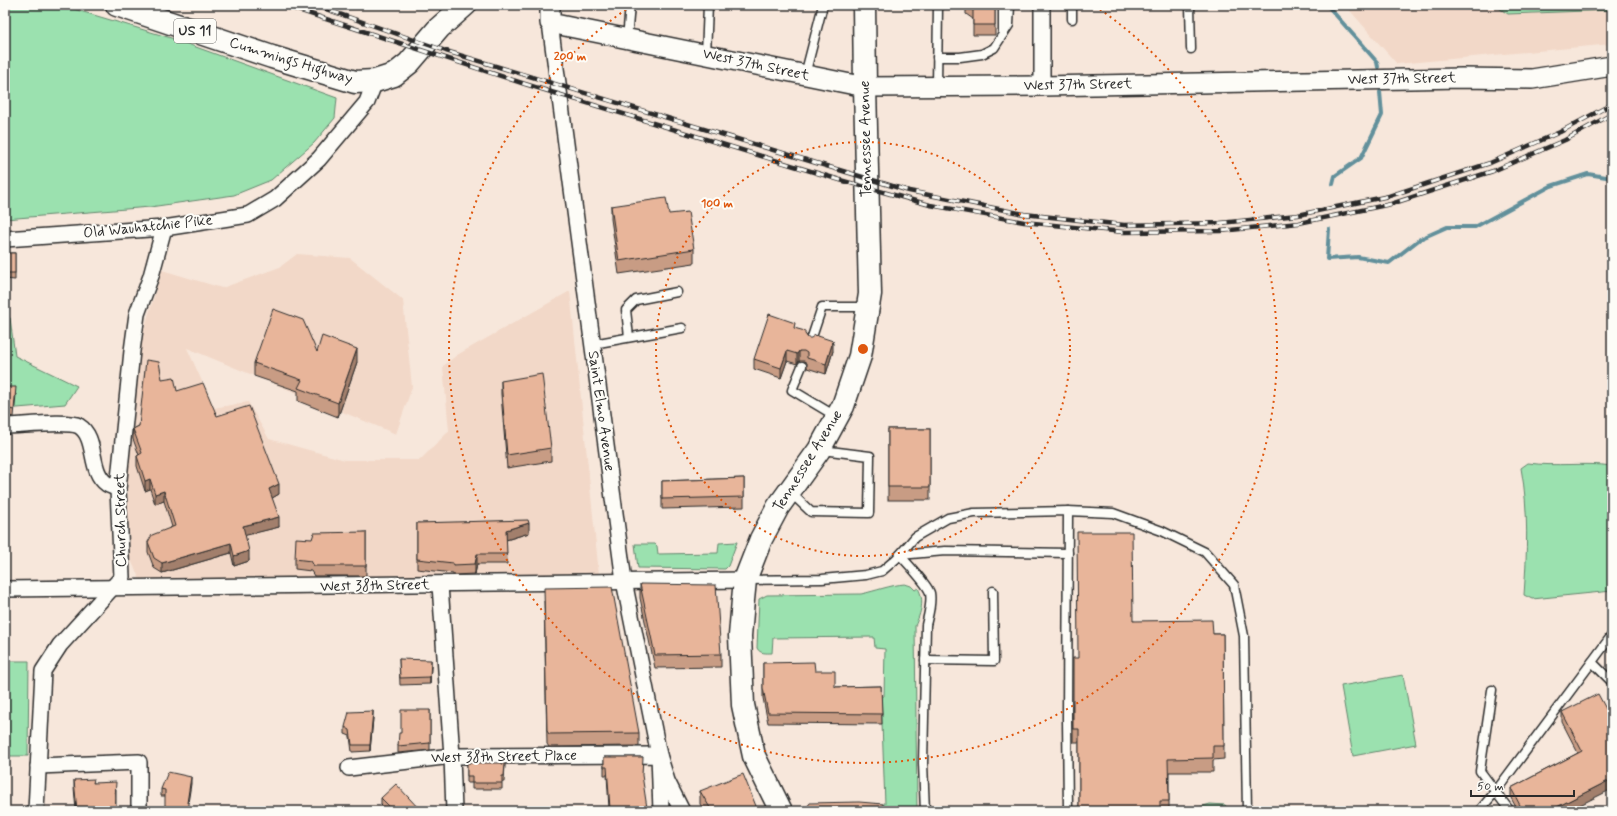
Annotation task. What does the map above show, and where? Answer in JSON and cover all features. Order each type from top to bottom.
[{"type":"main road","name":"Cummings Highway","points":[[117,5],[272,57],[355,82],[374,81],[394,75],[409,63],[439,28],[465,5]]},
{"type":"main road","name":"Tennessee Avenue","points":[[781,811],[754,756],[743,705],[740,636],[745,580],[761,539],[778,507],[819,450],[844,406],[860,356],[870,294],[864,87],[864,5]]},
{"type":"street","points":[[1042,5],[1042,86]]},
{"type":"street","name":"West 37th Street","points":[[550,14],[627,39],[864,87],[1042,86],[1454,78],[1532,79],[1612,66]]},
{"type":"street","name":"Saint Elmo Avenue","points":[[550,14],[624,581],[659,755],[667,781],[682,811]]},
{"type":"street","name":"Old Wauhatchie Pike","points":[[5,239],[164,228],[248,215],[275,199],[319,159],[367,102],[374,81]]},
{"type":"street","name":"Church Street","points":[[36,811],[43,671],[60,645],[122,577],[118,488],[122,436],[137,314],[151,276],[164,228]]},
{"type":"street","points":[[5,426],[67,424],[79,426],[87,434],[98,474],[106,483],[118,488]]},
{"type":"street","name":"West 38th Street","points":[[5,589],[440,585],[745,580]]},
{"type":"street","points":[[440,585],[452,756],[454,811]]},
{"type":"street","points":[[659,755],[661,811]]},
{"type":"street","name":"West 38th Street Place","points":[[349,768],[452,756],[659,755]]},
{"type":"street","points":[[38,766],[139,762],[139,811]]},
{"type":"lane","points":[[627,39],[630,5]]},
{"type":"lane","points":[[706,55],[708,5]]},
{"type":"lane","points":[[805,75],[823,5]]},
{"type":"lane","points":[[937,86],[938,5]]},
{"type":"lane","points":[[1003,5],[1003,35]]},
{"type":"lane","points":[[937,58],[982,54],[994,48],[1009,25],[1010,5]]},
{"type":"lane","points":[[1072,5],[1072,19]]},
{"type":"lane","points":[[1190,5],[1191,49]]},
{"type":"lane","points":[[629,337],[626,310],[631,304],[636,300],[677,292]]},
{"type":"lane","points":[[810,343],[822,307],[868,308]]},
{"type":"lane","points":[[592,344],[682,328]]},
{"type":"lane","points":[[802,366],[792,390],[837,417]]},
{"type":"lane","points":[[789,492],[811,512],[869,513],[870,456],[819,450]]},
{"type":"lane","points":[[745,580],[822,579],[866,575],[882,571],[900,556],[915,537],[948,518],[974,514],[1068,511],[1113,513],[1162,531],[1205,552],[1234,585],[1244,636],[1247,811]]},
{"type":"lane","points":[[1068,511],[1068,811]]},
{"type":"lane","points":[[900,556],[945,551],[1068,553]]},
{"type":"lane","points":[[900,556],[926,586],[930,593],[930,611],[926,625],[925,660],[923,763],[925,811]]},
{"type":"lane","points":[[925,660],[994,661],[993,592]]},
{"type":"lane","points":[[1479,811],[1496,792],[1612,635]]},
{"type":"lane","points":[[1592,662],[1612,682]]},
{"type":"lane","points":[[1492,690],[1480,771],[1510,811]]},
{"type":"shaded area","points":[[1345,5],[1612,5],[1612,44],[1397,64]]},
{"type":"shaded area","points":[[297,254],[350,258],[403,300],[412,387],[396,434],[187,348],[214,408],[248,402],[269,439],[345,460],[420,460],[449,431],[443,366],[457,355],[570,291],[599,574],[140,580],[130,558],[126,434],[140,343],[162,270],[222,288],[280,267]]},
{"type":"green space","points":[[5,5],[60,5],[171,38],[337,98],[335,118],[314,143],[271,180],[234,195],[150,207],[5,219]]},
{"type":"green space","points":[[1494,5],[1612,5],[1612,10],[1508,14]]},
{"type":"green space","points":[[5,315],[10,318],[15,356],[77,386],[65,404],[5,409]]},
{"type":"green space","points":[[1528,463],[1549,465],[1591,464],[1612,466],[1612,591],[1532,599],[1524,595],[1526,516],[1524,484],[1521,468]]},
{"type":"green space","points":[[737,542],[728,566],[725,569],[638,568],[635,544],[655,544],[657,546],[658,554],[718,553],[719,543]]},
{"type":"green space","points":[[905,584],[911,586],[915,590],[918,588],[922,602],[915,626],[917,811],[882,811],[881,804],[885,804],[881,696],[884,696],[885,649],[875,648],[874,637],[773,638],[772,653],[761,652],[757,648],[759,599],[767,595],[861,594]]},
{"type":"green space","points":[[5,661],[29,661],[28,756],[5,756]]},
{"type":"green space","points":[[1403,675],[1416,744],[1353,756],[1341,686]]},
{"type":"green space","points":[[1210,804],[1225,805],[1230,811],[1195,811],[1200,807]]},
{"type":"building","points":[[967,5],[995,5],[995,25],[973,25],[973,9]]},
{"type":"building","points":[[666,198],[669,214],[688,212],[694,249],[619,261],[611,206]]},
{"type":"building","points":[[5,253],[15,253],[15,273],[5,273]]},
{"type":"building","points":[[273,309],[303,320],[317,352],[322,336],[357,349],[338,403],[298,388],[302,380],[254,363]]},
{"type":"building","points":[[769,314],[795,323],[794,328],[805,331],[808,338],[815,335],[833,341],[826,364],[807,358],[807,353],[804,351],[799,351],[797,354],[787,351],[781,368],[754,359]]},
{"type":"building","points":[[146,360],[159,362],[162,379],[174,377],[177,391],[203,383],[217,416],[249,406],[279,484],[269,489],[279,517],[243,526],[249,551],[234,556],[231,543],[162,563],[154,558],[148,542],[152,535],[175,526],[164,491],[155,494],[150,479],[145,481],[137,456],[142,453],[133,429],[139,426]]},
{"type":"building","points":[[542,374],[551,448],[507,455],[501,381]]},
{"type":"building","points":[[5,387],[16,387],[14,410],[5,408]]},
{"type":"building","points":[[888,429],[930,429],[930,487],[888,487]]},
{"type":"building","points":[[744,478],[744,497],[662,499],[662,481]]},
{"type":"building","points":[[528,520],[529,523],[506,530],[507,554],[477,554],[475,564],[453,565],[453,563],[417,559],[417,523]]},
{"type":"building","points":[[366,532],[366,566],[314,566],[311,561],[295,559],[296,538],[312,539],[314,533]]},
{"type":"building","points":[[1077,532],[1132,532],[1133,621],[1212,620],[1213,634],[1223,634],[1224,746],[1213,746],[1213,758],[1168,759],[1169,801],[1160,801],[1160,811],[1079,811],[1079,729],[1073,729],[1073,658],[1078,658]]},
{"type":"building","points":[[640,584],[716,585],[721,654],[655,655]]},
{"type":"building","points":[[612,587],[639,733],[549,734],[547,731],[544,588]]},
{"type":"building","points":[[399,659],[431,660],[430,677],[400,678]]},
{"type":"building","points":[[814,662],[815,671],[835,671],[835,687],[881,686],[882,714],[768,713],[763,688],[763,663]]},
{"type":"building","points":[[1598,694],[1612,720],[1612,779],[1549,811],[1523,811],[1511,788],[1582,751],[1562,712]]},
{"type":"building","points":[[401,710],[430,710],[430,743],[398,746],[399,733],[401,733]]},
{"type":"building","points":[[373,711],[370,745],[352,745],[350,730],[345,727],[349,712]]},
{"type":"building","points":[[604,757],[643,757],[642,775],[647,811],[593,811],[610,809],[607,767],[604,767]]},
{"type":"building","points":[[467,763],[505,764],[502,783],[472,783],[472,776],[467,776]]},
{"type":"building","points":[[168,772],[191,777],[187,803],[189,803],[189,811],[165,811],[165,790],[161,789]]},
{"type":"building","points":[[743,774],[758,811],[712,811],[700,791]]},
{"type":"building","points":[[94,779],[93,783],[116,782],[116,811],[77,811],[74,780]]},
{"type":"building","points":[[396,784],[421,811],[394,811],[381,798]]},
{"type":"building","points":[[859,802],[883,804],[883,811],[807,811],[807,807],[810,803]]},
{"type":"building","points":[[5,809],[17,809],[17,811],[5,811]]},
{"type":"waterway","points":[[1327,5],[1377,62],[1378,67]]},
{"type":"waterway","points":[[1333,184],[1335,176],[1361,158],[1382,115],[1380,92]]},
{"type":"waterway","points":[[1329,229],[1327,259],[1358,257],[1389,263],[1420,239],[1447,227],[1475,227],[1551,186],[1588,174],[1612,178]]},
{"type":"railway","points":[[283,5],[525,84],[840,180],[930,205],[1024,222],[1123,232],[1221,231],[1299,223],[1391,204],[1493,171],[1565,140],[1612,114]]},
{"type":"railway","points":[[314,5],[446,51],[909,191],[1024,214],[1124,225],[1220,223],[1298,215],[1389,196],[1490,163],[1560,132],[1612,104]]}]
